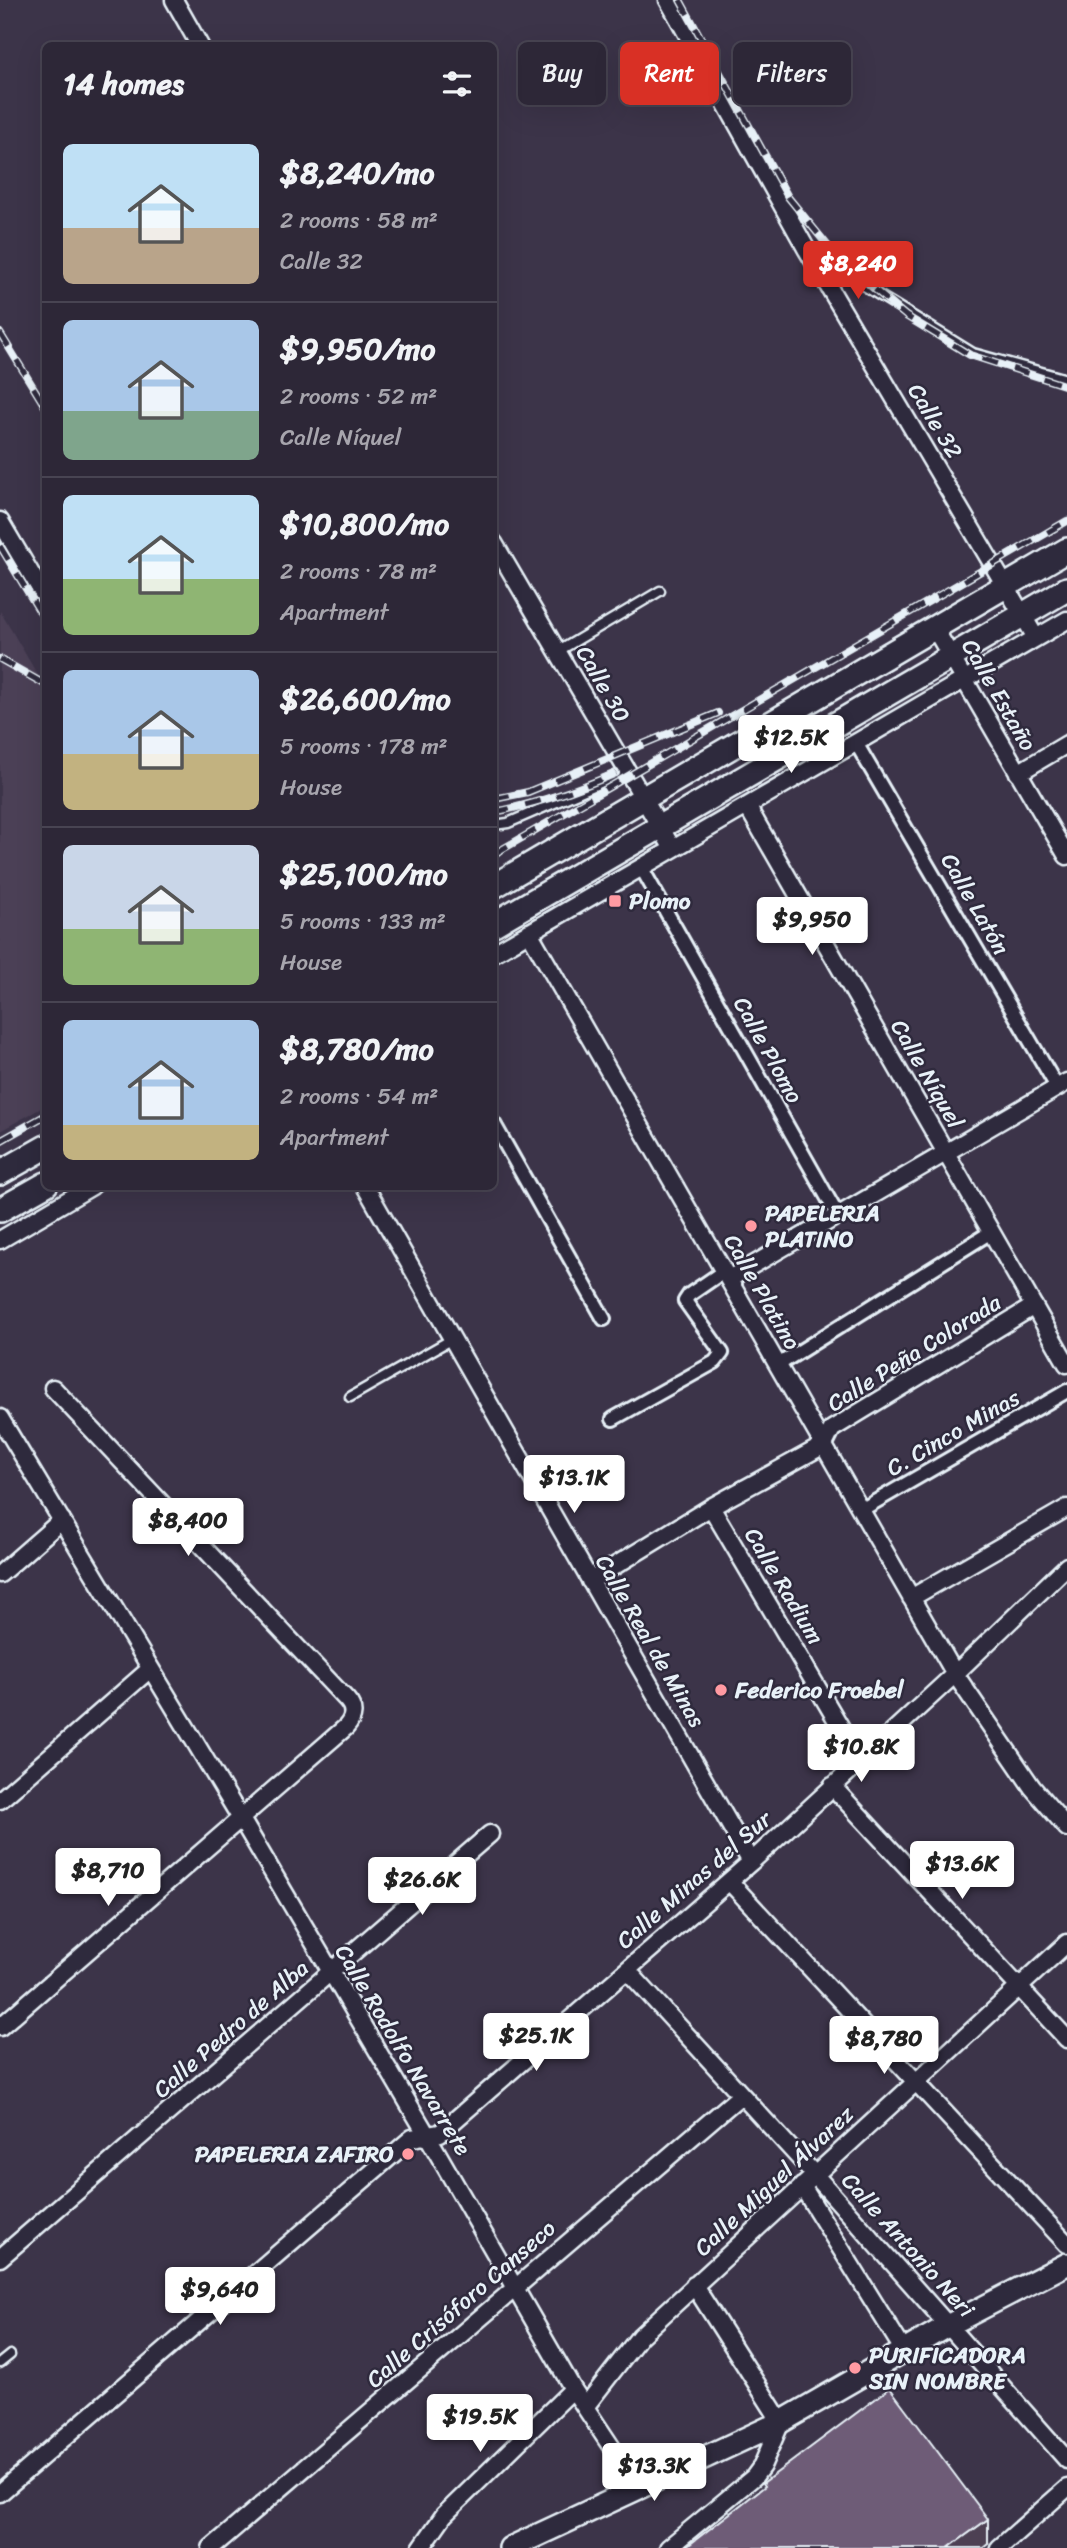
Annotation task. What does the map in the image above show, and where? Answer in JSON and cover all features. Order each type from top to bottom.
[{"type":"main road","points":[[497,884],[1067,550]]},
{"type":"main road","points":[[497,921],[1067,589]]},
{"type":"main road","points":[[0,1173],[42,1149]]},
{"type":"main road","points":[[0,1210],[42,1186]]},
{"type":"street","points":[[174,0],[198,42]]},
{"type":"street","name":"Calle 32","points":[[668,0],[807,250],[1036,638]]},
{"type":"street","points":[[0,521],[42,592]]},
{"type":"street","name":"Calle 30","points":[[497,548],[673,849]]},
{"type":"street","points":[[497,951],[1067,620]]},
{"type":"street","name":"Calle Estaño","points":[[934,629],[1067,856]]},
{"type":"street","name":"Calle Latón","points":[[856,743],[1062,1085]]},
{"type":"street","points":[[1018,773],[1067,744]]},
{"type":"street","name":"Calle Níquel","points":[[747,806],[1067,1364]]},
{"type":"street","name":"Calle Plomo","points":[[641,867],[838,1216]]},
{"type":"street","name":"Calle Platino","points":[[529,932],[955,1674],[1032,1787],[1067,1828]]},
{"type":"street","points":[[613,1419],[715,1362],[722,1353],[685,1301],[689,1295],[838,1216],[1062,1085]]},
{"type":"street","points":[[497,1129],[604,1319]]},
{"type":"street","points":[[0,1240],[85,1190]]},
{"type":"street","name":"Calle Real de Minas","points":[[367,1190],[751,1863]]},
{"type":"street","points":[[778,1365],[991,1231]]},
{"type":"street","name":"Calle Peña Colorada","points":[[590,1581],[711,1507],[824,1445],[832,1429],[1034,1306]]},
{"type":"street","points":[[0,2026],[346,1727],[353,1714],[352,1705],[53,1388]]},
{"type":"street","name":"C. Cinco Minas","points":[[861,1510],[1067,1391]]},
{"type":"street","name":"Calle Rodolfo Navarrete","points":[[0,1418],[428,2135],[573,2389],[638,2487]]},
{"type":"street","name":"Calle Radium","points":[[711,1507],[860,1760]]},
{"type":"street","points":[[911,1598],[1067,1508]]},
{"type":"street","points":[[0,1574],[62,1520]]},
{"type":"street","name":"Calle Minas del Sur","points":[[0,2493],[412,2137],[440,2133],[751,1863],[1067,1566]]},
{"type":"street","points":[[0,1800],[150,1669]]},
{"type":"street","points":[[832,1786],[1067,2039]]},
{"type":"street","name":"Calle Pedro de Alba","points":[[0,2258],[490,1834]]},
{"type":"street","points":[[729,1881],[1067,2244]]},
{"type":"street","name":"Calle Miguel Álvarez","points":[[585,2407],[640,2336],[1067,1943]]},
{"type":"street","name":"Calle Antonio Neri","points":[[626,1970],[815,2175],[1067,2460]]},
{"type":"street","name":"Calle Crisóforo Canseco","points":[[211,2548],[741,2095]]},
{"type":"street","points":[[802,2186],[904,2351]]},
{"type":"street","points":[[510,2548],[781,2423],[949,2325],[1067,2263]]},
{"type":"street","points":[[694,2286],[781,2423]]},
{"type":"street","points":[[421,2548],[444,2515],[573,2389]]},
{"type":"street","points":[[668,2548],[754,2477],[762,2466],[781,2423]]},
{"type":"street","points":[[999,2548],[1067,2488]]},
{"type":"lane","name":"Calle 32","points":[[807,250],[973,353],[1067,379]]},
{"type":"lane","points":[[557,652],[660,591]]},
{"type":"lane","points":[[497,825],[508,823],[628,771]]},
{"type":"lane","points":[[350,1397],[452,1339]]},
{"type":"lane","points":[[0,2363],[10,2355]]},
{"type":"shaded area","points":[[0,611],[42,682],[42,1108],[0,1131]]},
{"type":"building","points":[[890,2388],[988,2519],[948,2548],[685,2548],[765,2486],[763,2483]]},
{"type":"railway","points":[[680,0],[788,197],[828,246],[853,271],[906,316],[970,355],[1067,386]]},
{"type":"railway","points":[[0,333],[42,401]]},
{"type":"railway","points":[[497,852],[1067,521]]},
{"type":"railway","points":[[0,546],[42,615]]},
{"type":"railway","points":[[0,659],[42,683]]},
{"type":"railway","points":[[497,798],[528,792],[718,713]]},
{"type":"railway","points":[[497,811],[556,796],[616,773]]},
{"type":"railway","points":[[0,1141],[42,1117]]},
{"type":"place","name":"Plomo","points":[[615,901]]},
{"type":"place","name":"PAPELERIA PLATINO","points":[[751,1226]]},
{"type":"place","name":"Federico Froebel","points":[[721,1690]]},
{"type":"place","name":"PAPELERIA ZAFIRO","points":[[408,2154]]},
{"type":"place","name":"PURIFICADORA SIN NOMBRE","points":[[855,2368]]}]
